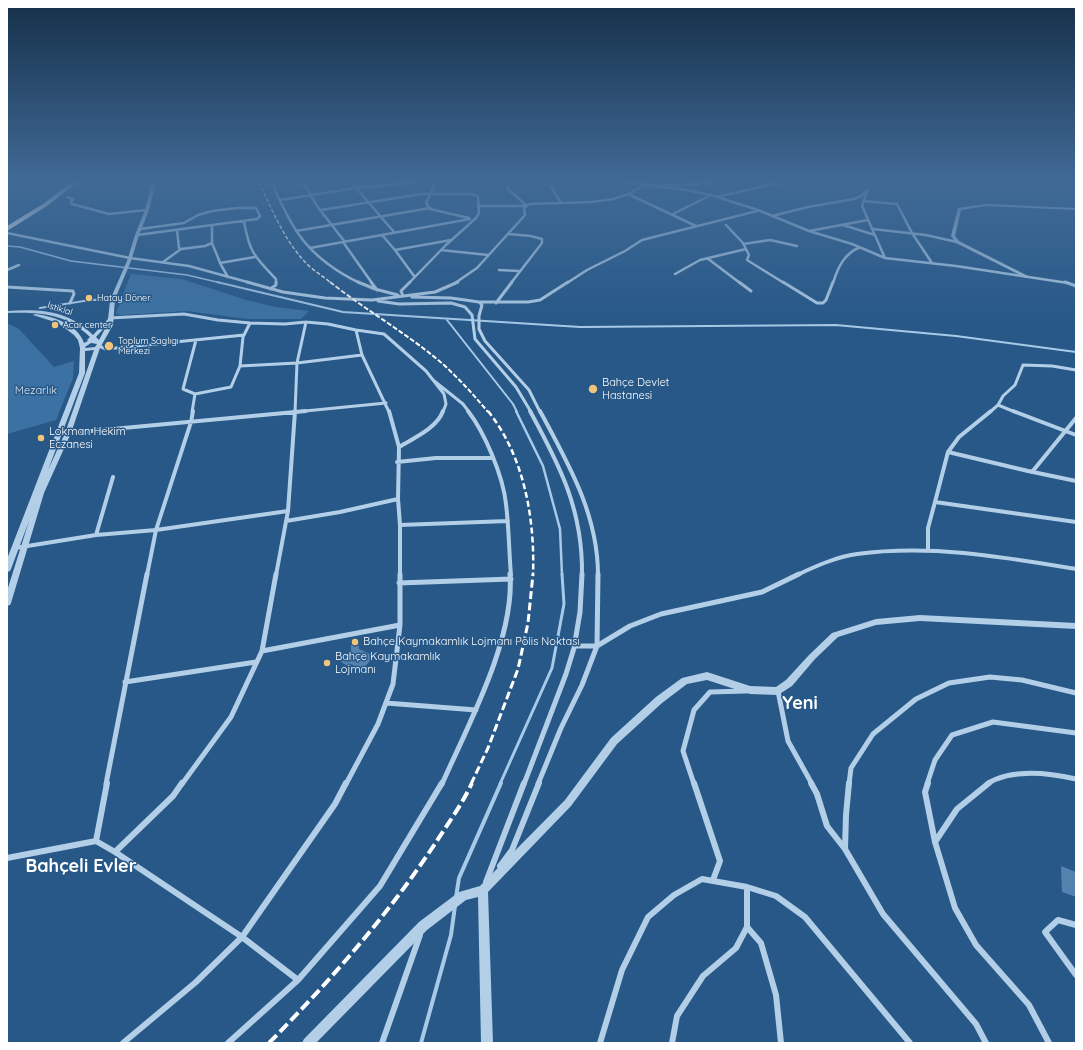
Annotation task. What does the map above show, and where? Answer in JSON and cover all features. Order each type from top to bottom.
[{"type":"street","points":[[7,604],[26,547],[41,493],[68,433],[99,345],[110,325],[113,299],[130,260],[139,231]]},
{"type":"street","points":[[137,236],[170,231]]},
{"type":"street","points":[[177,231],[179,248],[181,249]]},
{"type":"street","points":[[212,231],[212,243],[220,263],[228,277]]},
{"type":"street","points":[[246,231],[247,239],[255,257],[276,279],[276,285],[270,289]]},
{"type":"street","points":[[296,231],[310,248],[332,268],[352,281],[378,291],[403,296]]},
{"type":"street","points":[[336,231],[378,291]]},
{"type":"street","points":[[310,248],[400,231]]},
{"type":"street","points":[[403,296],[401,291],[414,276],[461,231]]},
{"type":"street","points":[[372,300],[435,292],[460,281],[477,268],[512,231]]},
{"type":"street","points":[[372,300],[414,297],[451,298],[479,302],[528,302],[540,300],[587,270],[625,251],[642,240],[675,231]]},
{"type":"street","points":[[730,231],[746,249],[749,255],[747,260],[820,303],[827,298],[844,256],[851,250],[860,247]]},
{"type":"street","points":[[809,231],[860,247],[884,258],[1062,281],[1076,286]]},
{"type":"street","points":[[863,231],[875,235]]},
{"type":"street","points":[[874,231],[884,258]]},
{"type":"street","points":[[892,231],[939,236],[957,242],[1026,277]]},
{"type":"street","points":[[954,231],[953,236],[957,242]]},
{"type":"street","points":[[7,233],[130,260],[163,262],[189,266],[270,289],[325,298],[372,300],[402,304],[460,305],[471,312],[474,317],[473,328],[476,342],[516,387],[528,406],[554,456],[567,486],[579,527],[582,568],[580,611],[574,646],[563,681],[483,890],[488,1043]]},
{"type":"street","points":[[912,233],[932,263]]},
{"type":"street","points":[[496,302],[542,243],[542,239],[531,236],[509,234]]},
{"type":"street","points":[[382,235],[414,276]]},
{"type":"street","points":[[395,250],[452,240]]},
{"type":"street","points":[[743,244],[770,240],[797,246]]},
{"type":"street","points":[[163,262],[181,249],[204,246],[212,243]]},
{"type":"street","points":[[675,274],[692,262],[746,249]]},
{"type":"street","points":[[441,250],[488,256]]},
{"type":"street","points":[[220,263],[255,257]]},
{"type":"street","points":[[707,258],[751,291]]},
{"type":"street","points":[[7,270],[19,265]]},
{"type":"street","points":[[499,270],[519,271]]},
{"type":"street","points":[[7,287],[73,291],[74,294],[70,304]]},
{"type":"street","points":[[30,310],[113,299]]},
{"type":"street","points":[[479,302],[482,305],[478,316],[480,329],[485,341],[529,390],[580,488],[589,514],[598,556],[597,646],[582,685],[561,728],[512,850],[483,890]]},
{"type":"street","name":"İstiklal","points":[[7,312],[30,310],[48,312],[69,318],[86,329],[99,345]]},
{"type":"street","points":[[83,346],[94,337],[110,318],[184,314],[218,320],[250,323],[285,324],[306,322],[328,324],[384,334],[426,371],[444,394],[446,404],[441,417],[424,432],[398,447]]},
{"type":"street","points":[[7,315],[38,315],[52,318],[71,329],[80,338],[83,346],[82,373],[7,569]]},
{"type":"street","points":[[116,852],[178,790],[231,717],[262,651],[288,511],[297,363],[306,322]]},
{"type":"street","points":[[196,340],[183,389],[195,394],[230,387],[240,366],[244,335],[250,323]]},
{"type":"street","points":[[124,1043],[196,982],[242,937],[335,804],[378,724],[393,684],[400,626],[398,447],[394,427],[386,403],[362,356],[356,330]]},
{"type":"street","points":[[83,346],[92,342],[106,350],[244,335]]},
{"type":"street","points":[[240,366],[297,363],[362,356]]},
{"type":"street","points":[[928,550],[928,528],[948,452],[960,437],[998,405],[1003,396],[1015,384],[1024,365],[1052,366],[1076,370]]},
{"type":"street","points":[[228,1043],[298,980],[380,886],[439,791],[476,710],[500,644],[509,612],[511,579],[506,503],[493,458],[477,422],[463,404],[433,380]]},
{"type":"street","points":[[96,841],[125,682],[156,530],[191,422],[195,394]]},
{"type":"street","points":[[59,434],[386,403]]},
{"type":"street","points":[[998,405],[1076,435]]},
{"type":"street","points":[[1032,472],[1076,418]]},
{"type":"street","points":[[948,452],[1046,476],[1076,481]]},
{"type":"street","points":[[397,462],[436,458],[493,458]]},
{"type":"street","points":[[96,535],[113,477]]},
{"type":"street","points":[[286,521],[340,512],[398,499]]},
{"type":"street","points":[[935,502],[1076,522]]},
{"type":"street","points":[[14,548],[96,535],[156,530],[288,511]]},
{"type":"street","points":[[400,525],[508,521]]},
{"type":"street","points":[[574,646],[597,646],[630,626],[661,614],[762,592],[823,563],[856,554],[906,550],[928,550],[1020,560],[1076,569]]},
{"type":"street","points":[[399,583],[511,579]]},
{"type":"street","points":[[713,880],[720,861],[683,751],[694,710],[710,692],[750,690],[778,691],[789,683],[812,657],[835,635],[876,622],[920,618],[1076,626]]},
{"type":"street","points":[[262,651],[400,626]]},
{"type":"street","points":[[125,682],[256,662]]},
{"type":"street","points":[[308,1043],[432,918],[463,896],[483,890],[568,803],[614,741],[659,700],[685,681],[707,676],[750,690]]},
{"type":"street","points":[[845,849],[846,815],[851,768],[873,734],[916,699],[949,683],[990,676],[1022,680],[1076,693]]},
{"type":"street","points":[[778,691],[788,741],[818,794],[826,826],[845,849],[883,914],[976,1024],[986,1043]]},
{"type":"street","points":[[386,703],[476,710]]},
{"type":"street","points":[[1049,1043],[1029,1005],[976,945],[955,908],[935,842],[925,792],[935,760],[952,735],[993,722],[1076,733]]},
{"type":"street","points":[[935,842],[957,808],[989,783],[1013,774],[1059,775],[1076,779]]},
{"type":"street","points":[[7,858],[96,841],[116,852],[242,937],[298,980]]},
{"type":"street","points":[[600,1043],[622,970],[648,917],[674,895],[702,879],[747,886],[776,896],[805,917],[910,1043]]},
{"type":"street","points":[[672,1043],[678,1016],[703,976],[736,948],[747,927],[747,886]]},
{"type":"street","points":[[1076,925],[1058,920],[1045,932],[1076,975]]},
{"type":"street","points":[[382,1043],[423,926]]},
{"type":"street","points":[[747,927],[761,943],[776,995],[782,1043]]},
{"type":"green space","points":[[131,274],[182,279],[246,300],[276,307],[309,311],[301,319],[248,319],[187,311],[120,315],[116,313]]},
{"type":"green space","name":"Mezarlık","points":[[7,323],[19,329],[54,367],[74,361],[73,378],[56,420],[7,434]]},
{"type":"building","name":"Bahçe Kaymakamlık Lojmanı","points":[[358,639],[359,649],[374,656],[362,670],[351,664],[349,667],[341,662],[351,652],[351,640]]},
{"type":"building","points":[[1061,866],[1076,872],[1076,897],[1062,892]]},
{"type":"waterway","points":[[7,246],[20,247],[71,261],[187,275],[221,283]]},
{"type":"waterway","points":[[217,282],[343,312],[580,327],[836,325],[956,336],[1076,352]]},
{"type":"waterway","points":[[447,320],[513,404],[517,412]]},
{"type":"waterway","points":[[516,411],[543,466],[560,529],[562,575]]},
{"type":"waterway","points":[[500,784],[552,668],[564,604],[562,574]]},
{"type":"waterway","points":[[456,897],[459,878],[501,783]]},
{"type":"waterway","points":[[421,1043],[451,935],[455,906]]},
{"type":"railway","points":[[283,231],[293,248],[309,266],[331,283]]},
{"type":"railway","points":[[330,282],[416,343],[444,365],[488,412]]},
{"type":"railway","points":[[488,411],[510,448],[519,468],[525,488],[532,532],[533,574]]},
{"type":"railway","points":[[471,784],[488,748],[518,669],[528,623],[533,574]]},
{"type":"railway","points":[[269,1043],[317,993],[384,914],[425,859],[459,807],[472,783]]},
{"type":"place","name":"Hatay Döner","points":[[89,298]]},
{"type":"place","name":"Acar center","points":[[55,325]]},
{"type":"place","name":"Toplum Saglıgı Merkezi","points":[[109,346]]},
{"type":"place","name":"Bahçe Devlet Hastanesi","points":[[593,389]]},
{"type":"place","name":"Lokman Hekim Eczanesi","points":[[41,438]]},
{"type":"place","name":"Bahçe Kaymakamlık Lojmanı Polis Noktası","points":[[355,642]]},
{"type":"place","name":"Bahçe Kaymakamlık Lojmanı","points":[[327,663]]},
{"type":"district","name":"Yeni","points":[[800,704]]},
{"type":"district","name":"Bahçeli Evler","points":[[81,867]]}]
